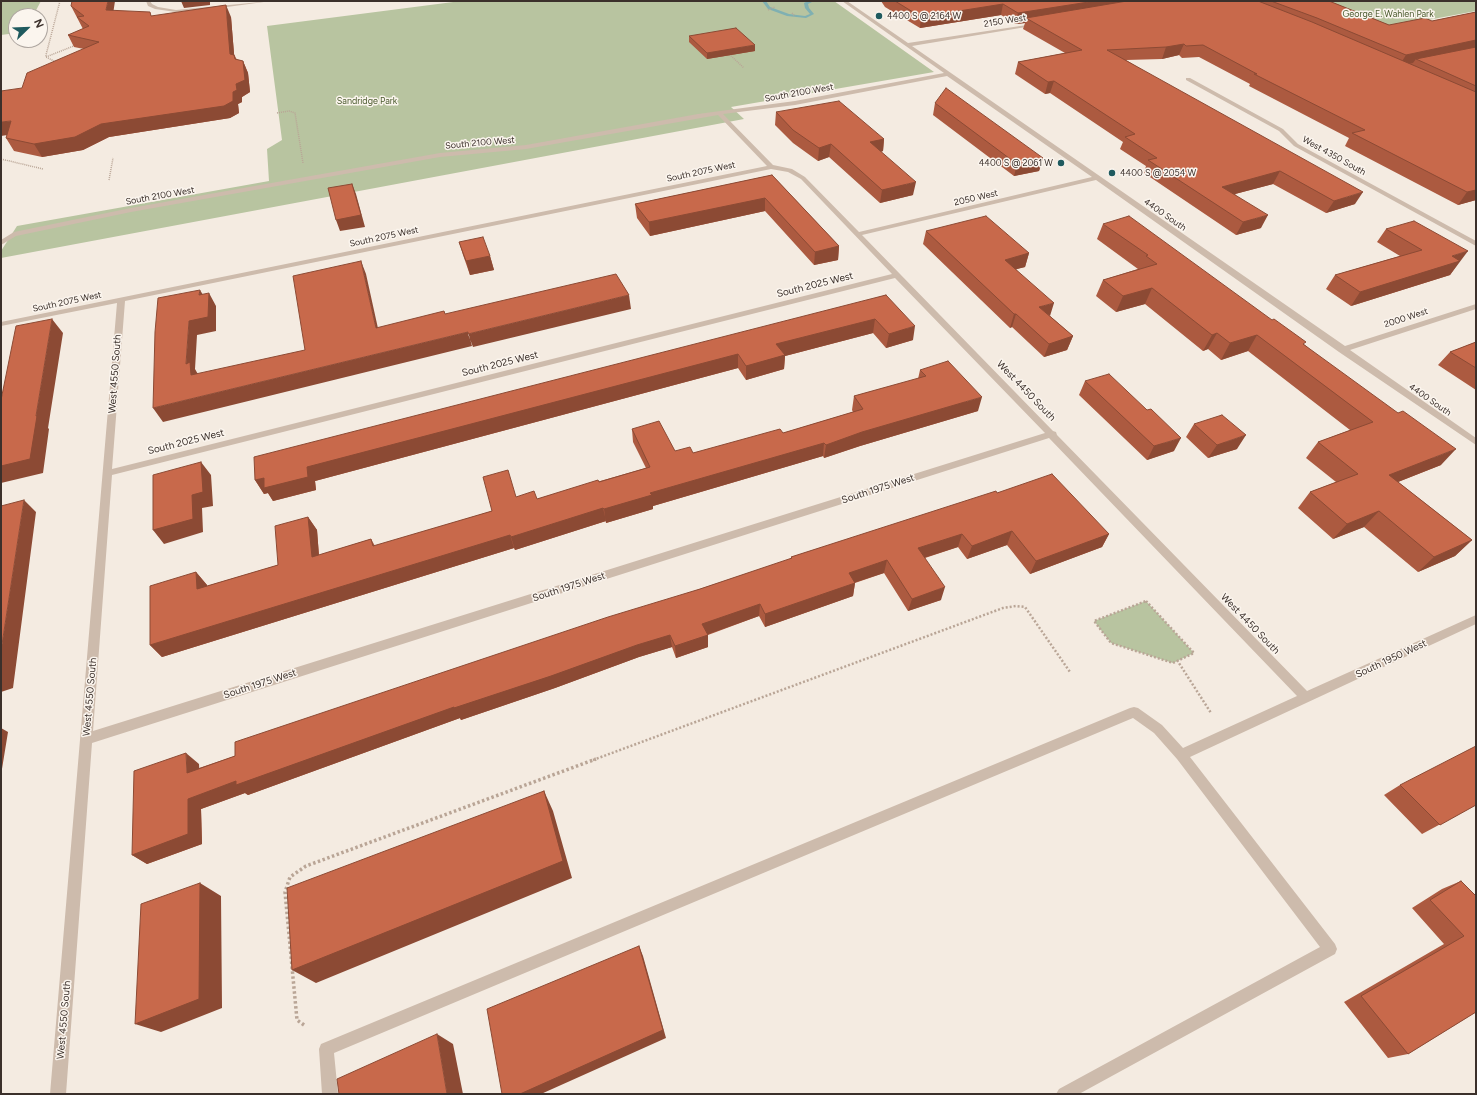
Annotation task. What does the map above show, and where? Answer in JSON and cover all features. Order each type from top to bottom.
[{"type":"street","points":[[148,1],[153,7],[167,10],[205,9],[269,1]]},
{"type":"street","name":"4400 South","points":[[844,1],[1342,350],[1476,442]]},
{"type":"street","name":"2150 West","points":[[907,45],[1044,23]]},
{"type":"street","name":"South 2100 West","points":[[1,243],[14,234],[116,213],[440,155],[526,147],[720,114],[795,103],[948,74]]},
{"type":"street","name":"West 4350 South","points":[[1188,79],[1281,130],[1296,145],[1476,244]]},
{"type":"street","points":[[720,114],[770,167]]},
{"type":"street","name":"West 4450 South","points":[[770,167],[790,170],[803,178],[1306,698]]},
{"type":"street","name":"South 2075 West","points":[[1,324],[770,167]]},
{"type":"street","name":"2050 West","points":[[858,234],[1097,178]]},
{"type":"street","name":"South 2025 West","points":[[108,473],[898,275]]},
{"type":"street","name":"West 4550 South","points":[[58,1094],[121,300]]},
{"type":"street","name":"2000 West","points":[[1342,350],[1476,306]]},
{"type":"street","name":"South 1975 West","points":[[86,739],[1052,434]]},
{"type":"street","name":"South 1950 West","points":[[1181,755],[1476,619]]},
{"type":"street","points":[[330,1094],[326,1049],[1134,712],[1158,729],[1181,755],[1330,949],[1064,1094]]},
{"type":"path","points":[[46,57],[60,1]]},
{"type":"path","points":[[768,10],[775,7]]},
{"type":"path","points":[[792,13],[795,16]]},
{"type":"path","points":[[46,57],[76,45]]},
{"type":"path","points":[[732,50],[726,51],[744,68]]},
{"type":"path","points":[[46,57],[59,63]]},
{"type":"path","points":[[277,113],[289,111],[295,113],[303,163]]},
{"type":"path","points":[[109,180],[112,158]]},
{"type":"path","points":[[1,159],[43,169]]},
{"type":"path","points":[[1146,600],[1194,653],[1177,660],[1172,663],[1111,643],[1094,621],[1146,600]]},
{"type":"path","points":[[304,1025],[296,1020],[285,892],[290,877],[306,866],[1003,608],[1016,606],[1025,607],[1070,672]]},
{"type":"path","points":[[1177,660],[1211,713]]},
{"type":"green space","points":[[1,1],[41,1],[37,8],[8,8],[8,34],[1,35]]},
{"type":"green space","name":"Sandridge Park","points":[[461,1],[834,1],[934,72],[731,107],[744,119],[1,258],[1,251],[17,226],[269,181],[267,149],[282,140],[267,26]]},
{"type":"green space","name":"George E. Wahlen Park","points":[[1318,1],[1476,1],[1476,11],[1385,28]]},
{"type":"green space","points":[[1146,601],[1194,653],[1173,663],[1111,643],[1094,621]]},
{"type":"building","points":[[72,1],[108,1],[106,10],[150,12],[151,16],[226,5],[230,54],[234,55],[235,59],[243,61],[245,80],[236,84],[237,90],[233,92],[233,101],[224,106],[101,124],[75,137],[34,144],[6,138],[11,121],[1,122],[1,91],[22,88],[27,73],[99,42],[68,35],[89,26],[77,17],[84,16],[71,6]]},
{"type":"building","points":[[895,1],[1095,1],[1018,13],[1003,4],[921,17]]},
{"type":"building","points":[[1127,1],[1258,1],[1312,22],[1476,92],[1476,190],[1467,192],[1352,133],[1365,130],[1254,74],[1257,74],[1203,45],[1186,46],[1184,44],[1166,47],[1107,50],[1363,192],[1334,201],[1280,171],[1222,187],[1268,215],[1243,222],[1148,160],[1157,158],[1125,137],[1135,134],[1054,81],[1048,82],[1018,62],[1082,50],[1026,18]]},
{"type":"building","points":[[1271,1],[1329,1],[1389,25],[1425,18],[1432,21],[1476,12],[1476,40],[1406,55],[1317,18]]},
{"type":"building","points":[[736,28],[755,45],[707,53],[689,36]]},
{"type":"building","points":[[1476,47],[1476,86],[1416,59]]},
{"type":"building","points":[[946,88],[1043,158],[1017,164],[935,103]]},
{"type":"building","points":[[839,101],[884,139],[870,142],[916,182],[882,190],[831,144],[819,148],[793,130],[776,112]]},
{"type":"building","points":[[772,175],[839,246],[815,252],[765,198],[649,222],[635,204]]},
{"type":"building","points":[[352,184],[361,215],[336,220],[328,188]]},
{"type":"building","points":[[986,216],[1029,253],[1005,260],[1054,303],[1039,307],[1073,336],[1049,344],[1016,314],[1014,314],[926,231]]},
{"type":"building","points":[[1129,216],[1272,320],[1274,319],[1306,342],[1303,344],[1398,413],[1403,411],[1456,449],[1389,475],[1472,540],[1434,557],[1379,511],[1347,524],[1310,492],[1358,474],[1318,442],[1373,422],[1257,335],[1230,343],[1217,333],[1212,335],[1152,288],[1123,296],[1103,280],[1157,264],[1146,256],[1148,255],[1103,224]]},
{"type":"building","points":[[1414,221],[1468,251],[1452,256],[1460,261],[1360,292],[1335,275],[1422,250],[1386,229]]},
{"type":"building","points":[[483,237],[490,256],[466,261],[459,242]]},
{"type":"building","points":[[361,261],[376,328],[444,311],[445,314],[616,274],[629,295],[153,408],[155,332],[158,298],[200,290],[199,295],[209,293],[208,317],[189,321],[186,364],[190,362],[191,375],[305,350],[293,276]]},
{"type":"building","points":[[886,295],[915,326],[889,334],[875,319],[776,344],[785,355],[746,366],[738,354],[307,467],[308,477],[264,488],[264,478],[255,480],[254,457]]},
{"type":"building","points":[[52,319],[30,459],[1,466],[1,400],[16,326]]},
{"type":"building","points":[[1476,342],[1476,368],[1450,352]]},
{"type":"building","points":[[948,361],[982,397],[862,432],[826,445],[824,443],[650,493],[652,495],[604,509],[603,508],[511,537],[510,535],[150,645],[150,586],[196,572],[197,589],[278,565],[275,526],[308,517],[312,557],[371,539],[373,546],[492,511],[483,477],[508,470],[516,497],[534,491],[537,499],[598,480],[599,482],[650,467],[632,429],[659,421],[675,451],[690,447],[693,453],[780,429],[783,433],[863,409],[854,396],[926,376],[920,370]]},
{"type":"building","points":[[1109,374],[1147,410],[1151,409],[1181,438],[1154,446],[1085,381]]},
{"type":"building","points":[[1222,415],[1246,435],[1217,445],[1194,424]]},
{"type":"building","points":[[201,462],[203,492],[192,495],[193,519],[153,530],[153,475]]},
{"type":"building","points":[[1052,474],[1109,534],[1036,561],[1012,531],[972,546],[962,534],[918,548],[945,587],[912,599],[887,560],[849,573],[855,583],[765,614],[760,604],[702,624],[708,635],[675,646],[670,635],[637,645],[551,676],[454,707],[236,785],[236,781],[188,799],[188,834],[132,855],[134,771],[186,753],[187,773],[235,756],[235,742],[608,617],[700,589],[792,558],[791,557],[996,491],[997,493]]},
{"type":"building","points":[[24,500],[1,651],[1,506]]},
{"type":"building","points":[[1476,746],[1476,805],[1440,825],[1400,785]]},
{"type":"building","points":[[544,791],[563,861],[292,970],[287,888]]},
{"type":"building","points":[[1461,881],[1476,896],[1476,1012],[1408,1054],[1361,996],[1464,936],[1430,900]]},
{"type":"building","points":[[200,883],[199,999],[135,1024],[141,904]]},
{"type":"building","points":[[639,946],[663,1030],[520,1094],[502,1094],[487,1009]]},
{"type":"building","points":[[437,1034],[447,1094],[339,1094],[337,1079]]},
{"type":"waterway","points":[[764,1],[769,8],[788,15],[806,17],[812,14],[807,8],[806,3],[812,1]]},
{"type":"place","name":"4400 S @ 2164 W","points":[[879,16]]},
{"type":"place","name":"4400 S @ 2061 W","points":[[1061,163]]},
{"type":"place","name":"4400 S @ 2054 W","points":[[1112,173]]}]
